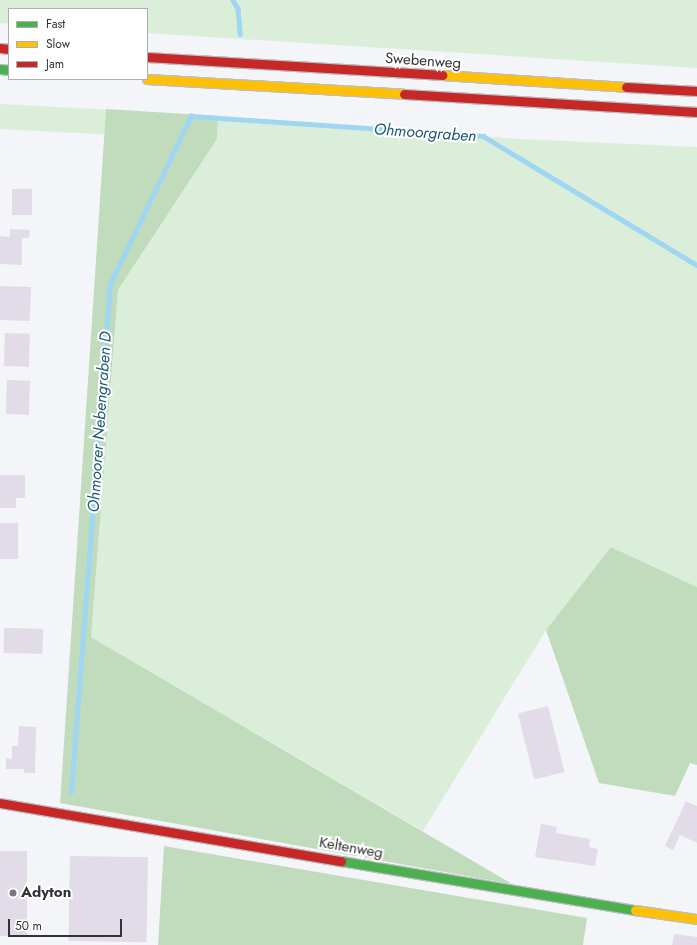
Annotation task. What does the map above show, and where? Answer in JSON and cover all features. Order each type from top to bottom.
[{"type":"main road","name":"Swebenweg","points":[[148,57],[697,91]]},
{"type":"main road","points":[[148,78],[697,112]]},
{"type":"main road","name":"Keltenweg","points":[[0,803],[545,896],[697,919]]},
{"type":"green space","points":[[0,0],[697,0],[697,68],[148,33],[148,8],[8,8],[8,24],[0,23]]},
{"type":"green space","points":[[0,104],[106,110],[105,135],[0,129]]},
{"type":"green space","points":[[106,109],[218,116],[217,139],[118,290],[91,637],[512,884],[60,803]]},
{"type":"green space","points":[[218,116],[519,139],[697,147],[697,587],[611,547],[546,630],[423,831],[91,637],[118,290],[217,139]]},
{"type":"green space","points":[[611,547],[697,587],[697,765],[690,763],[675,796],[599,783],[546,630]]},
{"type":"green space","points":[[164,846],[587,918],[583,945],[158,945]]},
{"type":"building","points":[[12,189],[32,189],[32,215],[12,215]]},
{"type":"building","points":[[10,229],[30,230],[29,238],[22,238],[22,265],[0,264],[0,236],[10,237]]},
{"type":"building","points":[[0,286],[31,287],[30,321],[0,320]]},
{"type":"building","points":[[5,333],[30,334],[29,367],[4,366]]},
{"type":"building","points":[[7,380],[30,381],[29,415],[6,414]]},
{"type":"building","points":[[0,475],[25,475],[25,498],[16,498],[16,508],[0,508]]},
{"type":"building","points":[[0,523],[18,523],[18,559],[0,559]]},
{"type":"building","points":[[4,628],[43,629],[43,654],[4,653]]},
{"type":"building","points":[[548,706],[564,772],[534,779],[518,713]]},
{"type":"building","points":[[19,726],[36,727],[35,773],[24,773],[24,769],[6,769],[6,758],[12,759],[12,746],[18,746]]},
{"type":"building","points":[[686,801],[697,806],[697,843],[680,835],[673,850],[665,846]]},
{"type":"building","points":[[541,824],[557,827],[556,833],[590,839],[589,847],[598,849],[595,866],[535,857]]},
{"type":"building","name":"Adyton","points":[[0,851],[27,851],[27,936],[0,936]]},
{"type":"building","points":[[70,856],[148,857],[147,942],[69,941]]},
{"type":"building","points":[[674,934],[697,937],[697,945],[672,945]]},
{"type":"waterway","name":"Ohmoorgraben","points":[[233,0],[238,9],[240,34]]},
{"type":"waterway","name":"Ohmoorer Nebengraben D","points":[[71,792],[110,284],[191,116],[483,136],[697,265]]},
{"type":"traffic: fast","points":[[0,69],[8,70]]},
{"type":"traffic: fast","points":[[341,861],[635,910]]},
{"type":"traffic: slow","points":[[442,75],[626,87]]},
{"type":"traffic: slow","points":[[148,79],[404,94]]},
{"type":"traffic: slow","points":[[635,910],[697,919]]},
{"type":"traffic: jam","points":[[0,48],[8,49]]},
{"type":"traffic: jam","points":[[148,57],[442,75]]},
{"type":"traffic: jam","points":[[626,87],[697,91]]},
{"type":"traffic: jam","points":[[404,94],[697,112]]},
{"type":"traffic: jam","points":[[0,803],[341,861]]},
{"type":"place","name":"Adyton","points":[[13,893]]}]
